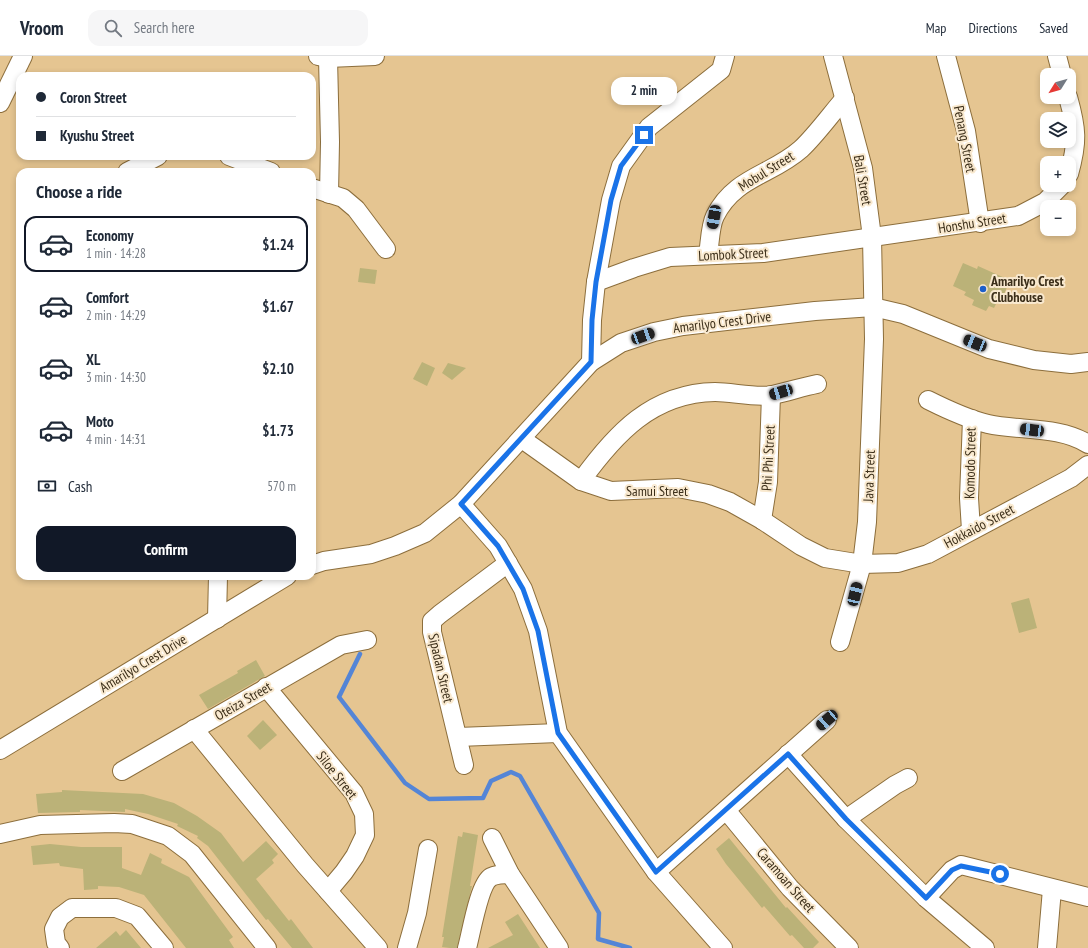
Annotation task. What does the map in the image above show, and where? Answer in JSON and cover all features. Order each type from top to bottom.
[{"type":"street","points":[[0,103],[23,56]]},
{"type":"street","points":[[329,194],[330,142],[323,57],[375,56]]},
{"type":"street","points":[[591,362],[592,320],[596,282],[611,200],[621,166],[649,127],[721,70],[725,56]]},
{"type":"street","name":"Bali Street","points":[[833,56],[863,168],[872,237],[873,307]]},
{"type":"street","name":"Penang Street","points":[[946,56],[966,130],[980,222]]},
{"type":"street","points":[[1057,56],[1060,68]]},
{"type":"street","name":"Mobul Street","points":[[708,255],[714,217],[728,196],[743,182],[788,158],[802,148],[845,98]]},
{"type":"street","points":[[1070,104],[1075,126],[1076,150],[1074,156]]},
{"type":"street","points":[[135,168],[150,160]]},
{"type":"street","points":[[240,160],[260,168]]},
{"type":"street","points":[[316,189],[343,198],[356,209],[386,250]]},
{"type":"street","name":"Honshu Street","points":[[872,237],[1018,216],[1045,202],[1055,192]]},
{"type":"street","name":"Lombok Street","points":[[596,282],[670,257],[763,253],[872,237]]},
{"type":"street","name":"Amarilyo Crest Drive","points":[[316,564],[324,561],[371,554],[395,546],[425,533],[461,504],[591,362],[621,343],[654,332],[683,326],[815,311],[873,307],[903,314],[989,349],[1034,360],[1071,364],[1088,362]]},
{"type":"street","name":"Java Street","points":[[840,642],[862,564],[867,522],[874,339],[873,307]]},
{"type":"street","points":[[581,481],[596,459],[623,429],[647,410],[685,395],[714,392],[771,395],[817,384]]},
{"type":"street","name":"Phi Phi Street","points":[[762,520],[768,482],[771,395]]},
{"type":"street","points":[[928,400],[972,419],[989,424],[1048,431],[1080,439],[1088,444]]},
{"type":"street","name":"Komodo Street","points":[[971,530],[969,498],[972,419]]},
{"type":"street","name":"Samui Street","points":[[522,439],[581,481],[611,491],[678,488],[708,494],[730,502],[762,520],[801,546],[825,558],[862,564]]},
{"type":"street","name":"Hokkaido Street","points":[[862,564],[898,563],[928,554],[1071,478],[1088,465]]},
{"type":"street","points":[[461,504],[498,546],[523,589],[538,631],[558,733],[656,872],[723,948]]},
{"type":"street","name":"Sipadan Street","points":[[464,765],[432,632],[432,621],[508,563]]},
{"type":"street","points":[[217,619],[218,580]]},
{"type":"street","name":"Amarilyo Crest Drive","points":[[0,750],[280,580]]},
{"type":"street","name":"Oteiza Street","points":[[122,770],[341,645],[367,640]]},
{"type":"street","name":"Siloe Street","points":[[266,687],[354,793],[364,814],[365,835],[355,856],[328,891]]},
{"type":"street","points":[[656,872],[827,720]]},
{"type":"street","points":[[194,728],[305,865],[378,948]]},
{"type":"street","points":[[458,736],[558,733]]},
{"type":"street","points":[[788,754],[846,819],[926,898],[985,948]]},
{"type":"street","points":[[846,819],[889,789],[908,778]]},
{"type":"street","name":"Caramoan Street","points":[[726,810],[790,888],[849,948]]},
{"type":"street","points":[[0,834],[40,825],[114,823],[132,824],[168,836],[192,854],[267,948]]},
{"type":"street","points":[[492,838],[510,874],[559,948]]},
{"type":"street","points":[[407,948],[417,913],[428,849]]},
{"type":"street","points":[[926,898],[952,870],[961,866],[1088,897]]},
{"type":"street","points":[[467,948],[484,887],[490,878],[499,874],[510,874]]},
{"type":"street","points":[[1047,948],[1052,888]]},
{"type":"street","points":[[60,948],[56,943],[54,929],[60,917],[72,908],[116,908],[137,916],[164,948]]},
{"type":"building","name":"Amarilyo Crest Clubhouse","points":[[963,263],[977,269],[978,266],[1007,279],[1005,284],[1008,285],[1001,301],[998,300],[994,308],[989,306],[986,311],[972,305],[974,300],[964,295],[966,292],[953,286]]},
{"type":"building","points":[[360,268],[377,270],[375,284],[358,282]]},
{"type":"building","points":[[422,362],[435,368],[427,386],[413,379]]},
{"type":"building","points":[[448,363],[466,368],[452,380],[442,373]]},
{"type":"building","points":[[1029,598],[1037,628],[1019,633],[1011,603]]},
{"type":"building","points":[[256,660],[265,676],[208,709],[199,695],[238,673],[237,671]]},
{"type":"building","points":[[263,720],[277,735],[260,750],[247,736]]},
{"type":"building","points":[[62,790],[143,794],[174,803],[197,816],[221,833],[243,862],[266,841],[278,854],[272,860],[274,863],[256,879],[289,921],[291,919],[313,948],[292,948],[268,919],[266,920],[208,846],[197,838],[198,836],[177,826],[178,824],[148,814],[125,809],[125,812],[80,810],[80,812],[38,813],[36,794],[62,792]]},
{"type":"building","points":[[463,832],[478,835],[470,886],[472,886],[457,948],[442,947],[444,937],[442,937],[458,836],[462,837]]},
{"type":"building","points":[[729,838],[786,908],[787,907],[819,942],[813,948],[804,948],[792,935],[790,936],[764,906],[762,908],[726,864],[716,849]]},
{"type":"building","points":[[50,844],[81,847],[122,847],[122,868],[141,875],[150,853],[162,859],[161,863],[189,877],[233,937],[229,940],[234,948],[186,948],[144,895],[119,887],[98,886],[98,889],[84,890],[83,869],[60,866],[59,863],[33,865],[31,846]]},
{"type":"building","points":[[518,914],[540,948],[488,948],[513,935],[505,922]]},
{"type":"building","points":[[126,930],[141,948],[96,948],[116,931],[120,936]]},
{"type":"waterway","points":[[360,654],[339,697],[405,783],[429,799],[483,798],[491,781],[511,772],[520,776],[599,913],[598,939],[630,948]]},
{"type":"place","name":"Amarilyo Crest Clubhouse","points":[[983,289]]},
{"type":"route","points":[[644,135],[621,166],[611,200],[596,282],[592,320],[591,362],[461,504],[498,546],[523,589],[538,631],[558,733],[656,872],[788,754],[846,819],[926,898],[952,870],[961,866],[974,867],[1000,874]]}]
